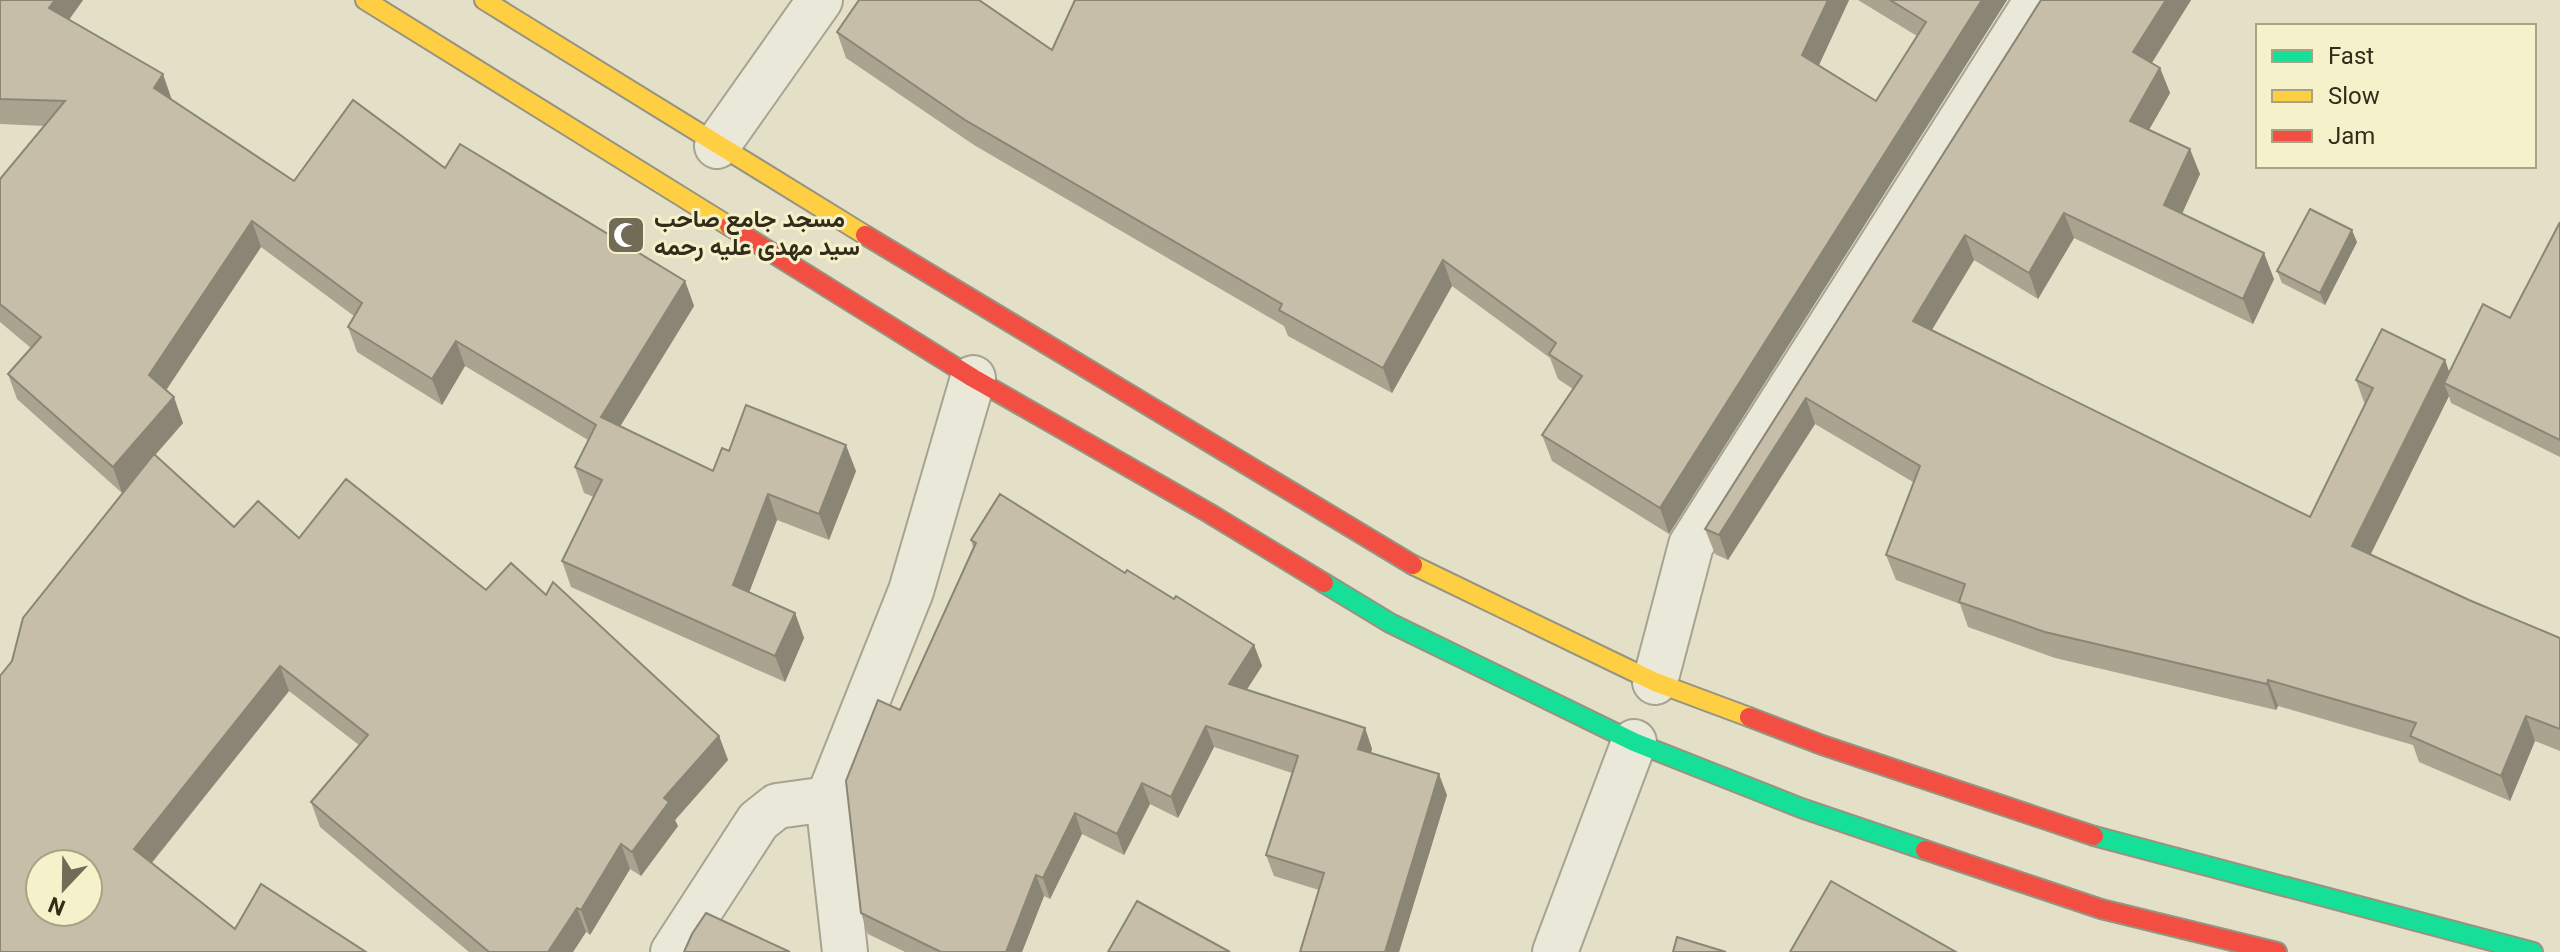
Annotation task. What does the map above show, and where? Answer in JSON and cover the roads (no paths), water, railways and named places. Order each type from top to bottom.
[{"type":"main road","points":[[365,0],[973,378],[1209,513],[1390,623],[1634,742],[1801,808],[2101,909],[2277,952]]},
{"type":"main road","points":[[484,0],[717,146],[1421,570],[1655,682],[1822,745],[2114,843],[2533,952]]},
{"type":"street","points":[[717,146],[820,0]]},
{"type":"street","points":[[1655,682],[1691,545],[2037,0]]},
{"type":"street","points":[[845,952],[828,799],[911,591],[973,378]]},
{"type":"street","points":[[1555,952],[1634,742]]},
{"type":"street","points":[[673,952],[758,821],[777,806],[828,799]]},
{"type":"place","name":"مسجد جامع صاحب سید مهدی علیه رحمه","points":[[626,235]]}]
